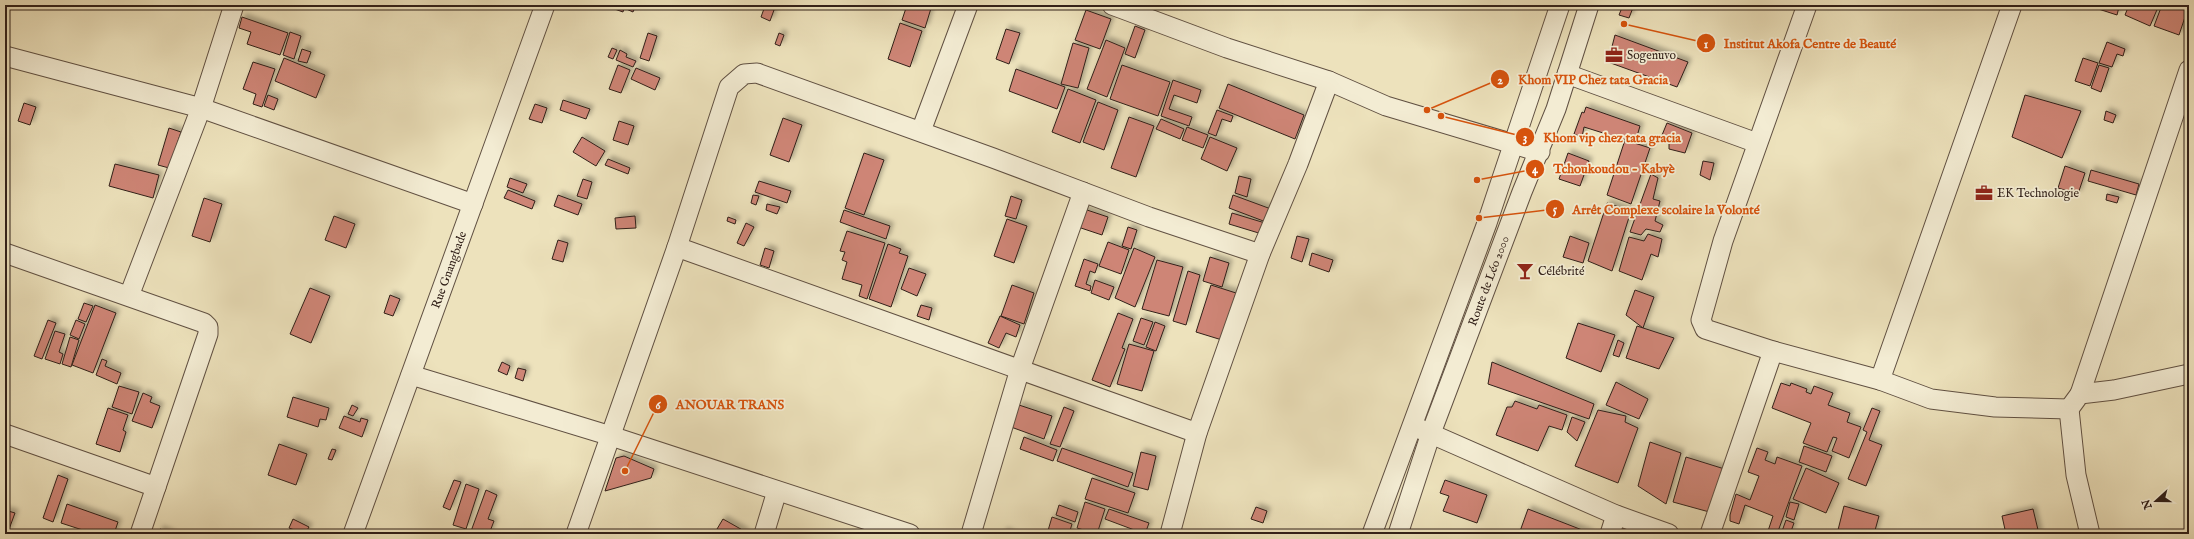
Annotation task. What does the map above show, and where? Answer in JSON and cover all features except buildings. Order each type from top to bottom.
[{"type":"street","points":[[129,296],[201,108],[234,5]]},
{"type":"street","name":"Rue Gnangbade","points":[[353,534],[545,5]]},
{"type":"street","points":[[921,131],[968,5]]},
{"type":"street","points":[[1112,5],[1227,48],[1329,81],[1386,106],[1540,152]]},
{"type":"street","name":"Route de Léo 2000","points":[[1372,534],[1411,426],[1488,223],[1560,5]]},
{"type":"street","name":"Route de Léo 2000","points":[[1398,534],[1431,433],[1522,192],[1540,152],[1568,74],[1589,5]]},
{"type":"street","points":[[1807,5],[1723,241],[1701,320],[1704,329],[1773,351],[1880,380],[1931,399],[1974,405],[2075,402],[2189,374]]},
{"type":"street","points":[[1880,380],[2012,5]]},
{"type":"street","points":[[5,56],[201,108],[473,204]]},
{"type":"street","points":[[2090,534],[2076,475],[2075,402],[2189,70]]},
{"type":"street","points":[[576,534],[677,247],[729,87],[744,74],[757,73],[921,131],[1149,217],[1260,254]]},
{"type":"street","points":[[1568,74],[1757,143]]},
{"type":"street","points":[[1170,534],[1197,433],[1260,254],[1298,164],[1329,81]]},
{"type":"street","points":[[971,534],[1020,369],[1082,192]]},
{"type":"street","points":[[677,247],[1197,433]]},
{"type":"street","points":[[5,253],[204,323],[209,330],[140,534]]},
{"type":"street","points":[[1710,534],[1773,351]]},
{"type":"street","points":[[411,375],[611,436],[910,534]]},
{"type":"street","points":[[1411,426],[1431,433],[1616,515],[1669,534]]},
{"type":"street","points":[[5,434],[156,487]]},
{"type":"street","points":[[764,534],[777,491]]},
{"type":"street","points":[[1610,534],[1616,515]]},
{"type":"place","name":"Institut Akofa Centre de Beauté","points":[[1624,24]]},
{"type":"place","name":"Sogenuvo","points":[[1614,55]]},
{"type":"place","name":"Khom VIP Chez tata Gracia","points":[[1427,110]]},
{"type":"place","name":"Khom vip chez tata gracia","points":[[1441,116]]},
{"type":"place","name":"Tchoukoudou - Kabyè","points":[[1477,180]]},
{"type":"place","name":"EK Technologie","points":[[1984,193]]},
{"type":"place","name":"Arrêt Complexe scolaire la Volonté","points":[[1479,218]]},
{"type":"place","name":"Célébrité","points":[[1525,271]]},
{"type":"place","name":"ANOUAR TRANS","points":[[625,471]]}]
